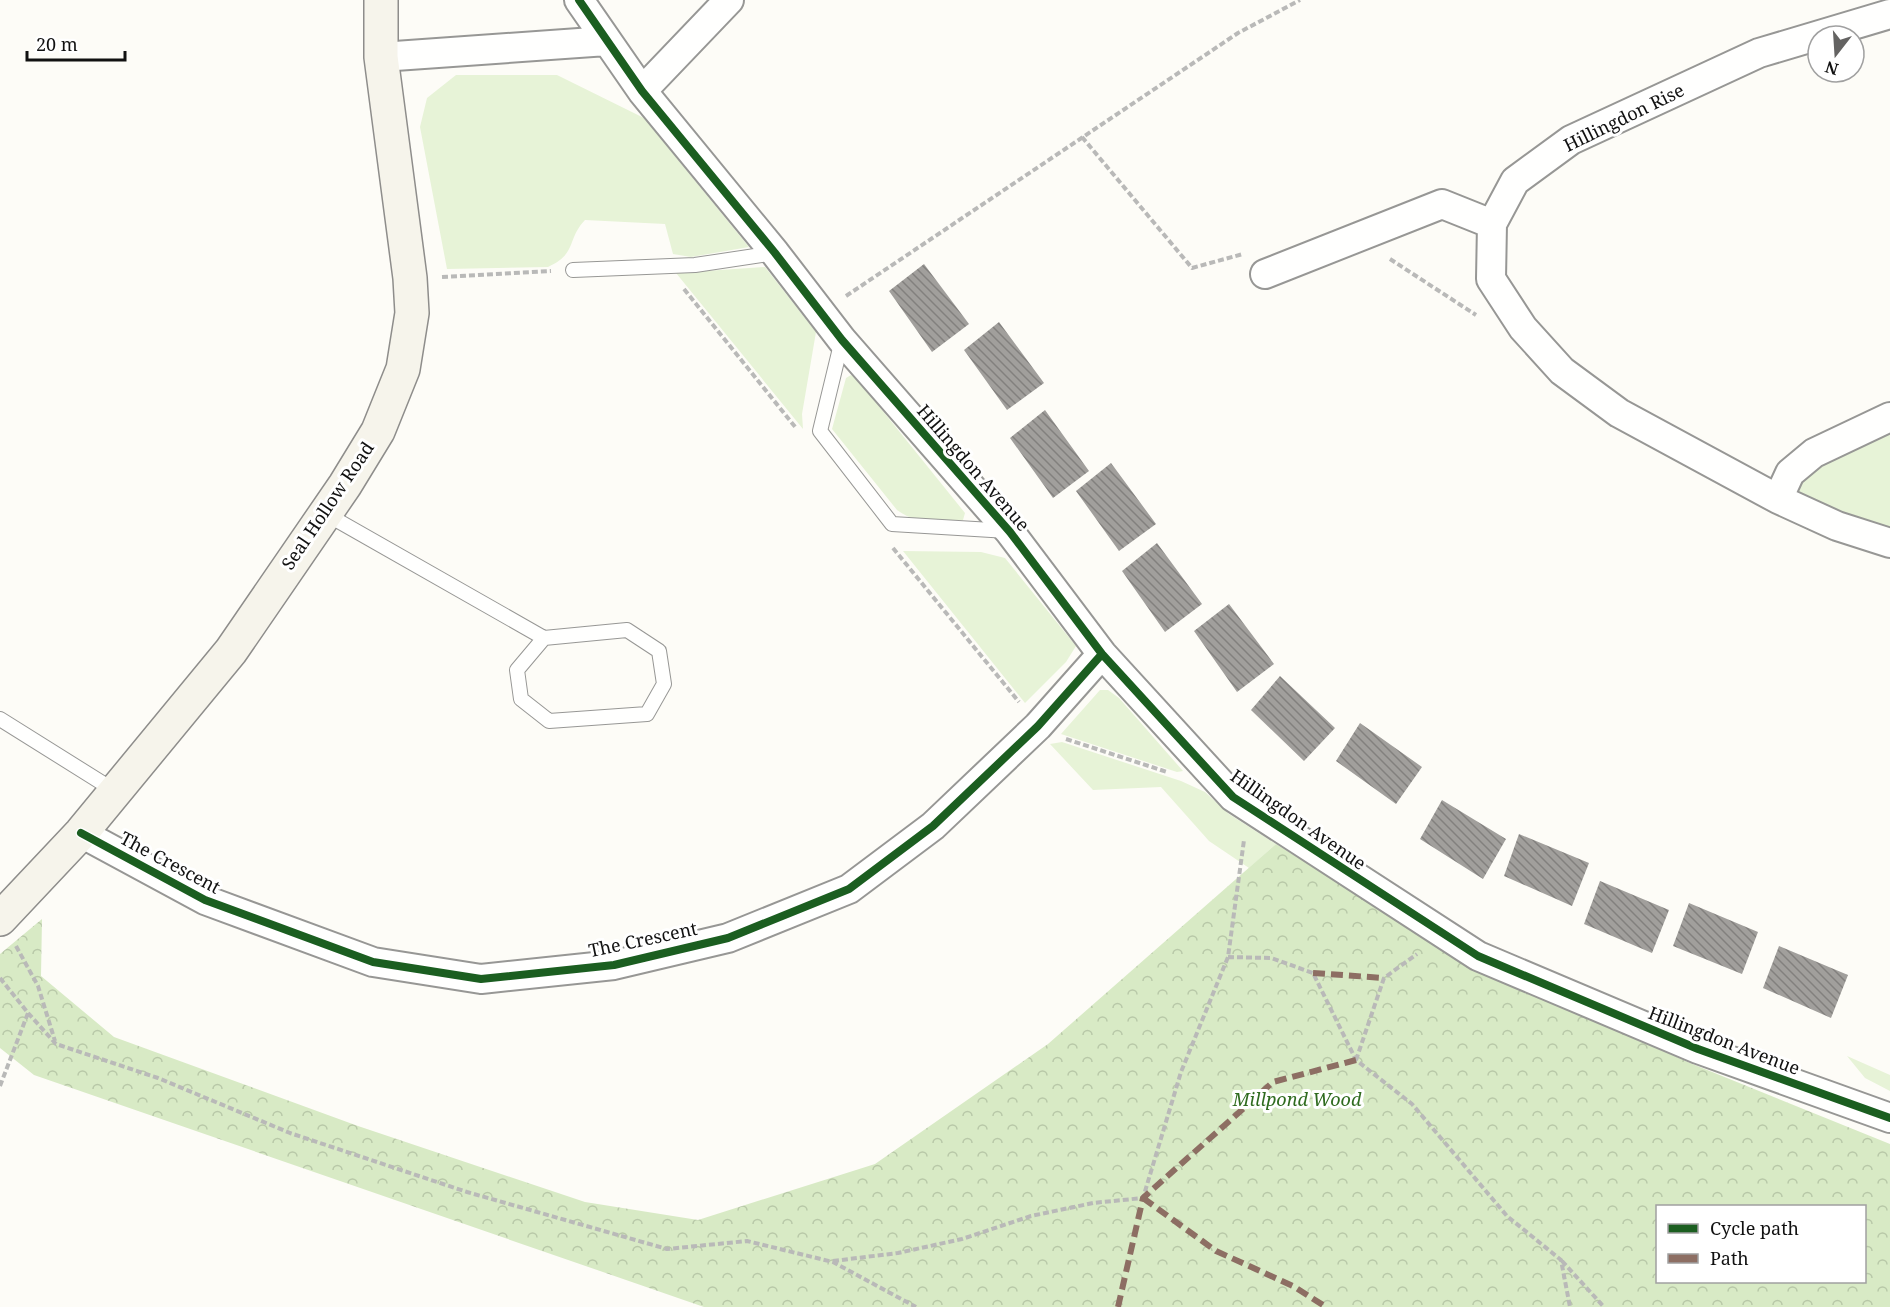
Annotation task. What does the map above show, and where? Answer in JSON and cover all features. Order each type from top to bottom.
[{"type":"main road","name":"Seal Hollow Road","points":[[0,919],[81,832],[231,651],[326,514],[378,431],[403,369],[412,313],[410,278],[381,57],[381,0]]},
{"type":"street","name":"Hillingdon Avenue","points":[[579,0],[642,91],[775,253],[842,340],[1010,532],[1102,654],[1212,778],[1248,807],[1442,935],[1478,956],[1698,1049],[1890,1118]]},
{"type":"street","points":[[642,91],[729,0]]},
{"type":"street","name":"Hillingdon Rise","points":[[1890,14],[1759,53],[1571,140],[1515,181],[1492,224],[1491,279],[1523,328],[1562,371],[1619,413],[1778,499],[1837,526],[1890,543]]},
{"type":"street","points":[[381,57],[607,41]]},
{"type":"street","points":[[1265,274],[1442,204],[1492,224]]},
{"type":"street","points":[[1778,499],[1790,472],[1814,453],[1890,417]]},
{"type":"street","name":"The Crescent","points":[[81,832],[205,900],[373,962],[481,979],[614,965],[728,938],[849,889],[933,826],[1038,726],[1102,654]]},
{"type":"lane","points":[[573,270],[695,265],[775,253]]},
{"type":"lane","points":[[842,340],[820,431],[892,524],[1010,532]]},
{"type":"lane","points":[[326,514],[544,638],[627,630],[659,651],[664,684],[647,714],[549,722],[521,699],[517,670],[544,638]]},
{"type":"lane","points":[[0,719],[116,791]]},
{"type":"path","points":[[821,313],[1238,33],[1300,0]]},
{"type":"path","points":[[1082,137],[1192,268],[1247,252],[1265,274]]},
{"type":"path","points":[[1358,238],[1485,321],[1523,328]]},
{"type":"path","points":[[664,266],[801,434],[820,431]]},
{"type":"path","points":[[410,278],[573,270]]},
{"type":"path","points":[[892,524],[889,543],[1038,726],[1060,736],[1180,777],[1212,778]]},
{"type":"path","points":[[833,1262],[898,1253],[962,1239],[1031,1215],[1093,1203],[1143,1198],[1181,1072],[1228,957],[1248,807]]},
{"type":"path","points":[[0,919],[38,986],[56,1044]]},
{"type":"path","points":[[1356,1060],[1384,978],[1442,935]]},
{"type":"path","points":[[1228,957],[1271,958],[1313,973],[1356,1060],[1412,1104],[1507,1216],[1561,1260],[1604,1307]]},
{"type":"path","points":[[0,978],[56,1044],[158,1078],[290,1133],[467,1192],[667,1249],[747,1240],[833,1262],[916,1307]]},
{"type":"path","points":[[0,1086],[28,1013]]},
{"type":"path","points":[[1561,1260],[1570,1307]]},
{"type":"green space","points":[[456,75],[557,75],[644,118],[749,247],[691,257],[673,254],[665,224],[585,220],[564,257],[548,267],[447,269],[420,127],[427,98]]},
{"type":"green space","points":[[765,267],[816,332],[802,414],[803,429],[676,273]]},
{"type":"green space","points":[[851,375],[857,379],[965,513],[963,520],[938,522],[904,515],[897,510],[832,429],[846,378]]},
{"type":"green space","points":[[1890,417],[1890,543],[1778,499],[1790,473]]},
{"type":"green space","points":[[903,551],[981,552],[1005,558],[1076,646],[1066,662],[1025,703]]},
{"type":"green space","points":[[1100,690],[1108,690],[1119,698],[1183,771],[1177,772],[1061,734]]},
{"type":"green space","points":[[1062,742],[1181,781],[1205,792],[1229,814],[1276,844],[1249,868],[1209,841],[1161,787],[1093,790],[1050,744]]},
{"type":"green space","name":"Millpond Wood","points":[[1276,844],[1461,959],[1690,1063],[1890,1144],[1890,1307],[704,1307],[34,1075],[0,1048],[0,954],[42,919],[41,976],[114,1037],[358,1126],[585,1202],[698,1220],[875,1164],[1048,1044]]},
{"type":"green space","points":[[1847,1056],[1890,1075],[1890,1091],[1865,1078]]},
{"type":"building","points":[[924,264],[969,324],[932,352],[889,291]]},
{"type":"building","points":[[999,322],[1044,383],[1007,410],[964,350]]},
{"type":"building","points":[[1045,410],[1089,471],[1053,498],[1010,438]]},
{"type":"building","points":[[1111,463],[1156,524],[1119,551],[1076,491]]},
{"type":"building","points":[[1157,543],[1202,604],[1165,632],[1122,571]]},
{"type":"building","points":[[1229,604],[1274,664],[1237,692],[1194,631]]},
{"type":"building","points":[[1280,676],[1335,728],[1304,761],[1251,710]]},
{"type":"building","points":[[1360,723],[1422,767],[1396,804],[1336,761]]},
{"type":"building","points":[[1442,800],[1506,839],[1483,879],[1420,839]]},
{"type":"building","points":[[1519,834],[1589,863],[1572,906],[1504,876]]},
{"type":"building","points":[[1600,881],[1669,910],[1652,953],[1584,924]]},
{"type":"building","points":[[1689,903],[1758,932],[1742,974],[1673,946]]},
{"type":"building","points":[[1779,946],[1848,975],[1831,1018],[1763,988]]},
{"type":"marked path","points":[[1313,973],[1384,978]]},
{"type":"marked path","points":[[1118,1307],[1143,1198],[1273,1082],[1356,1060]]},
{"type":"marked path","points":[[1143,1198],[1216,1251],[1293,1286],[1326,1307]]},
{"type":"cycle path","points":[[579,0],[642,91],[775,253],[842,340],[1010,532],[1102,654],[1233,797],[1478,956],[1698,1049],[1890,1118]]},
{"type":"cycle path","points":[[81,833],[205,900],[373,962],[481,979],[614,965],[728,938],[849,889],[933,826],[1038,726],[1102,654]]}]
